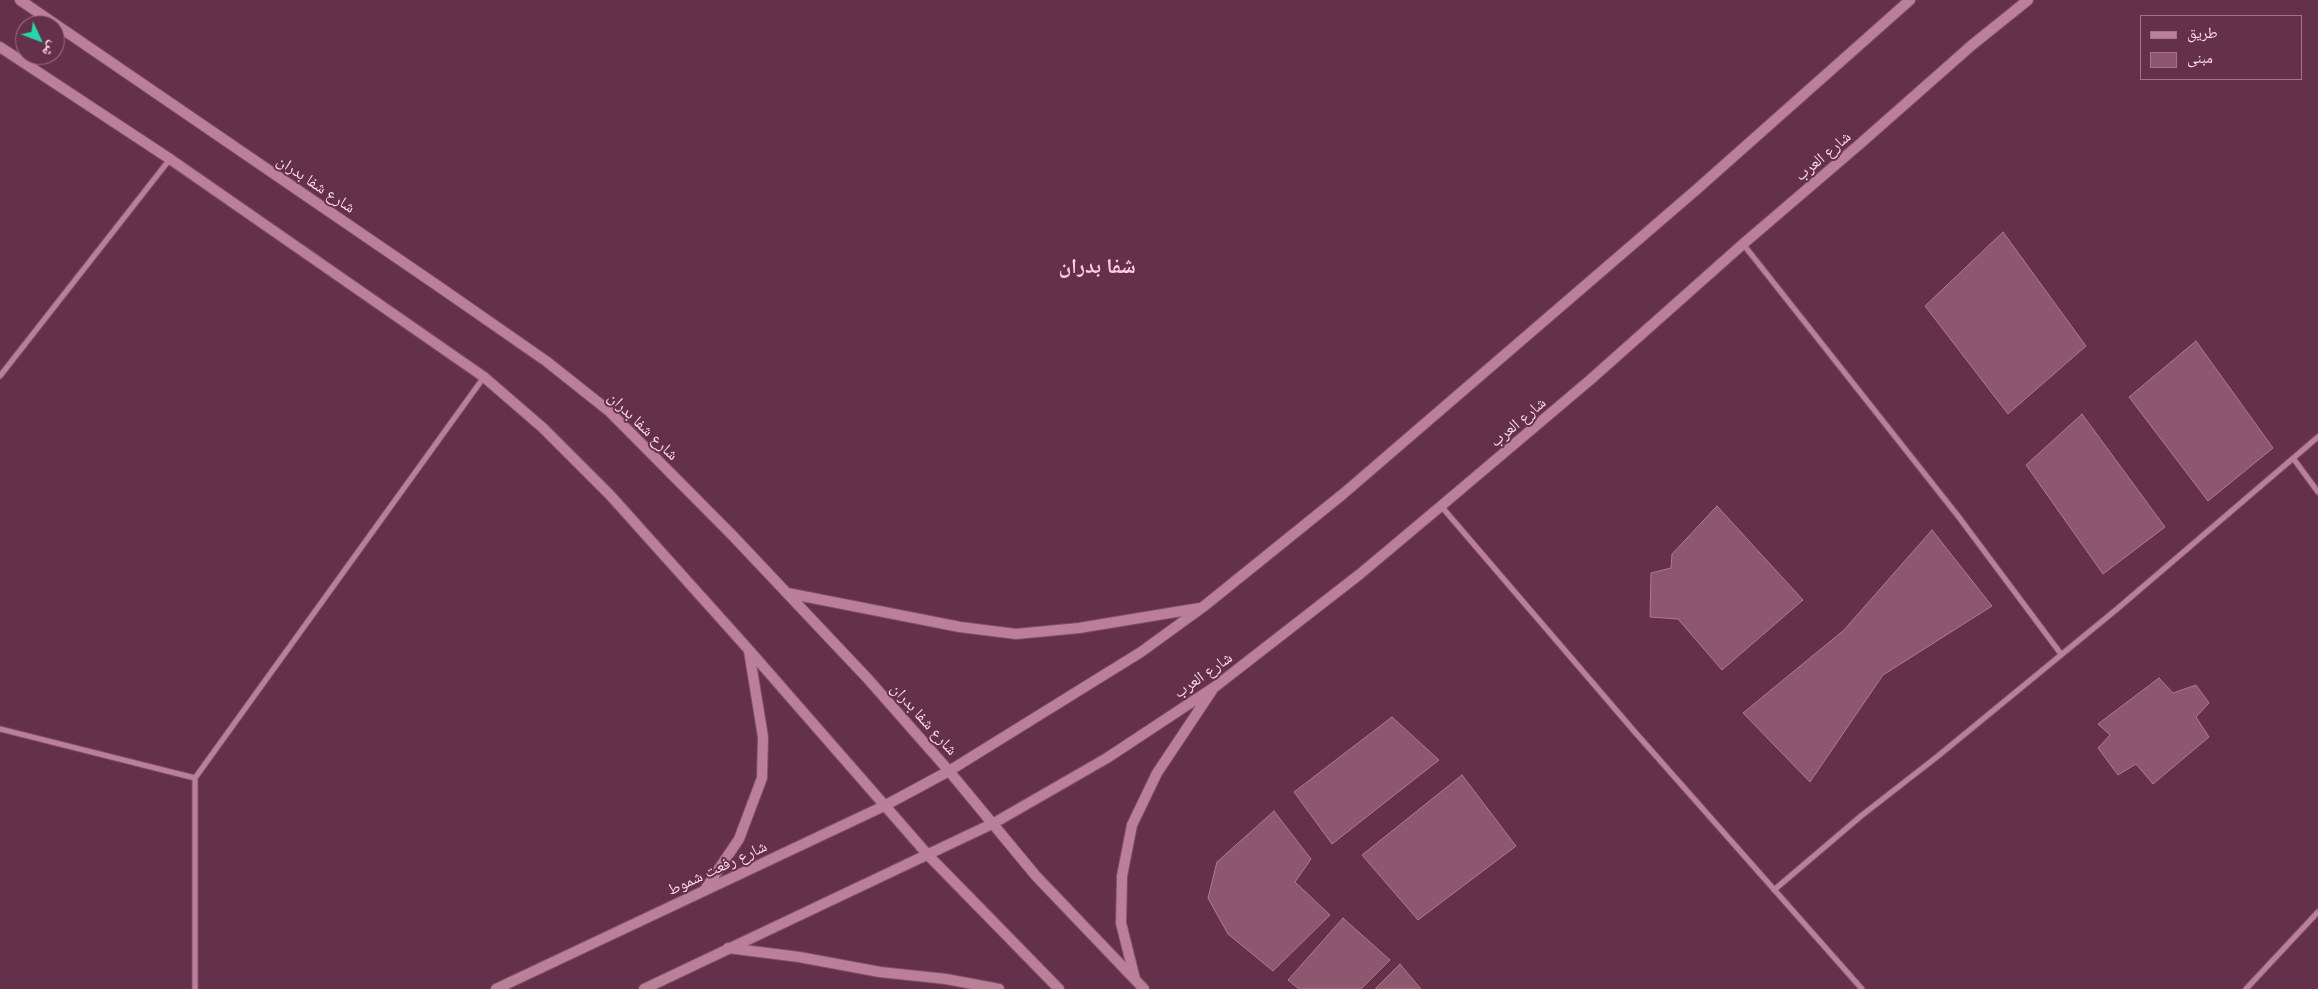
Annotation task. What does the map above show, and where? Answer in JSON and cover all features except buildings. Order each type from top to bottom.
[{"type":"main road","name":"شارع شفا بدران","points":[[20,0],[546,362],[608,411],[787,593],[868,679],[949,770],[1036,876],[1144,989]]},
{"type":"main road","points":[[949,770],[1141,652],[1203,607],[1343,494],[1696,190],[1910,0]]},
{"type":"main road","name":"شارع العرب","points":[[994,823],[1107,758],[1216,686],[1352,580],[1590,380],[1742,244],[1972,45],[2028,0]]},
{"type":"main road","points":[[0,47],[170,160],[484,377],[543,428],[610,495],[749,650],[928,856],[1059,989]]},
{"type":"main road","points":[[787,593],[950,625],[1016,634],[1079,628],[1203,607]]},
{"type":"main road","points":[[705,890],[739,839],[762,778],[763,737],[749,650]]},
{"type":"main road","points":[[1135,980],[1121,923],[1122,876],[1132,825],[1157,773],[1216,686]]},
{"type":"main road","name":"شارع رفعت شموط","points":[[496,989],[884,806],[949,770]]},
{"type":"main road","points":[[644,989],[727,948],[928,856],[994,823]]},
{"type":"main road","points":[[727,948],[799,957],[880,972],[946,979],[999,989]]},
{"type":"street","points":[[0,376],[170,160]]},
{"type":"street","points":[[1742,244],[1958,516],[2061,654]]},
{"type":"street","points":[[194,989],[195,778],[484,377]]},
{"type":"street","points":[[1774,890],[1861,816],[1938,756],[2117,609],[2318,437]]},
{"type":"street","points":[[2293,458],[2318,492]]},
{"type":"street","points":[[1442,506],[1634,731],[1862,989]]},
{"type":"street","points":[[0,729],[195,778]]},
{"type":"street","points":[[2246,989],[2318,912]]},
{"type":"district","name":"شفا بدران","points":[[1097,266]]}]
